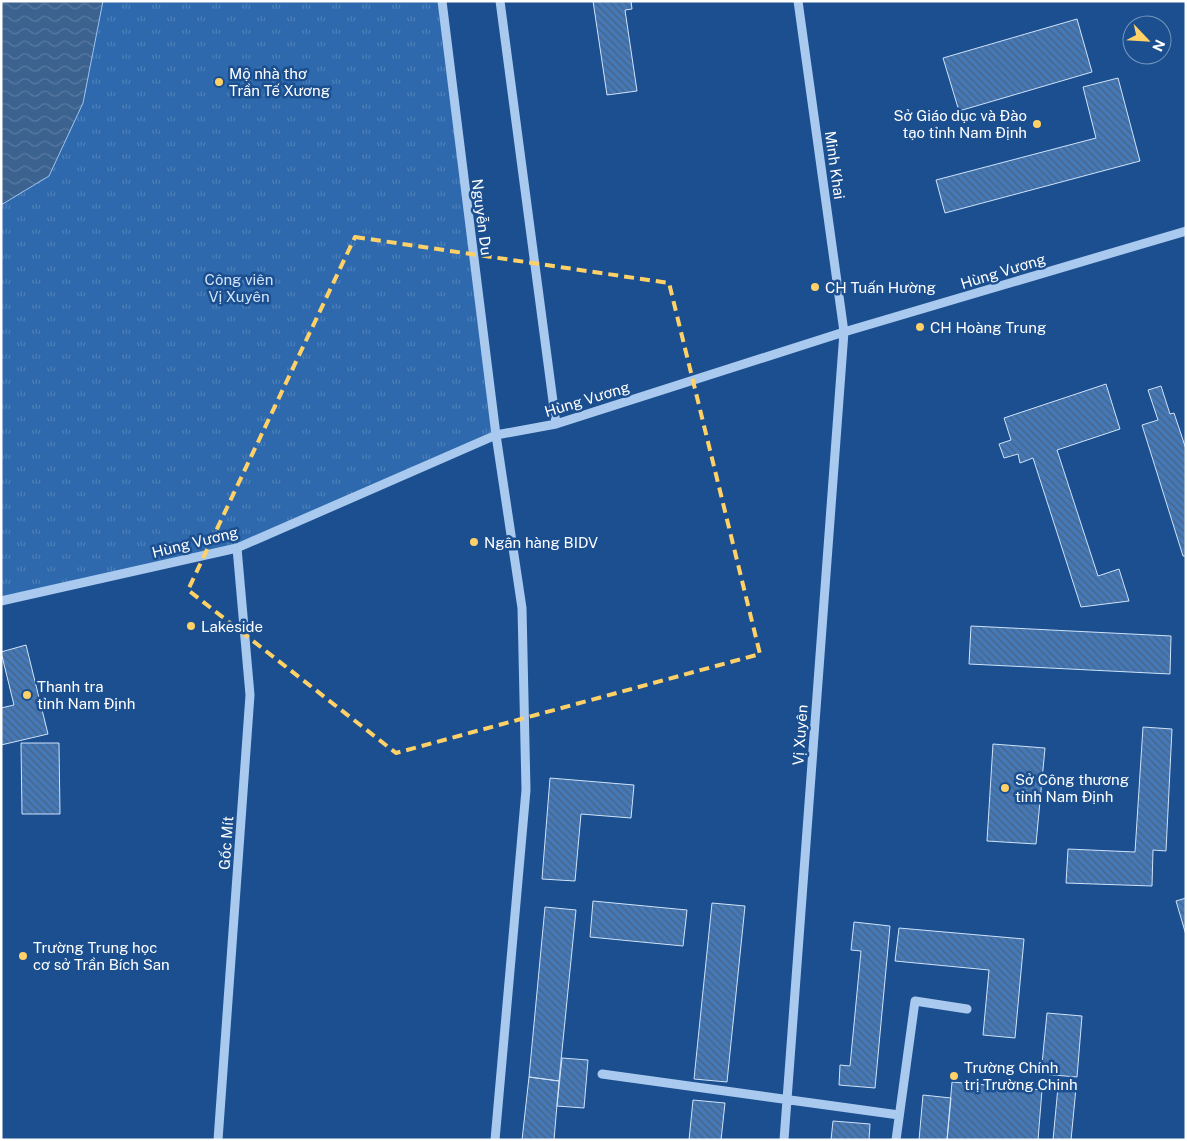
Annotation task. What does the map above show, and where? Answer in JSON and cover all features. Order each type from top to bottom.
[{"type":"street","name":"Nguyễn Du","points":[[442,1],[496,435],[522,608],[526,790],[495,1140]]},
{"type":"street","points":[[500,1],[556,424]]},
{"type":"street","name":"Minh Khai","points":[[798,1],[844,332]]},
{"type":"street","name":"Hùng Vương","points":[[1,601],[237,548],[496,435],[556,424],[844,332],[1186,231]]},
{"type":"street","name":"Vị Xuyên","points":[[784,1140],[844,332]]},
{"type":"street","name":"Gốc Mít","points":[[218,1140],[250,695],[237,548]]},
{"type":"street","points":[[896,1140],[915,1001],[967,1009]]},
{"type":"street","points":[[602,1074],[899,1115]]},
{"type":"highlighted area","points":[[355,237],[669,283],[760,654],[396,753],[188,590]]},
{"type":"green space","name":"Công viên Vị Xuyên","points":[[1,1],[442,1],[496,435],[237,548],[1,601]]},
{"type":"water","points":[[1,1],[103,1],[83,103],[49,176],[1,205]]},
{"type":"building","points":[[593,1],[631,1],[632,9],[625,10],[637,91],[607,95]]},
{"type":"building","points":[[1077,19],[1092,72],[959,111],[943,58]]},
{"type":"building","points":[[1118,78],[1140,161],[945,213],[936,180],[1096,138],[1083,87]]},
{"type":"building","points":[[1106,384],[1120,429],[1057,450],[1098,576],[1119,569],[1129,601],[1081,607],[1033,458],[1020,463],[1018,454],[1004,458],[999,444],[1011,440],[1004,418]]},
{"type":"building","points":[[1161,386],[1170,414],[1174,413],[1186,449],[1186,556],[1183,556],[1142,425],[1158,420],[1148,390]]},
{"type":"building","points":[[971,626],[1171,636],[1170,674],[969,664]]},
{"type":"building","points":[[26,645],[48,734],[1,745],[1,708],[14,705],[1,652]]},
{"type":"building","points":[[1143,727],[1172,729],[1166,851],[1153,850],[1152,886],[1066,883],[1068,849],[1135,852]]},
{"type":"building","points":[[21,743],[59,743],[60,814],[22,814]]},
{"type":"building","points":[[993,744],[1045,748],[1036,844],[987,841]]},
{"type":"building","points":[[550,778],[634,785],[631,818],[581,814],[575,881],[542,879]]},
{"type":"building","points":[[1186,898],[1186,935],[1176,901]]},
{"type":"building","points":[[593,901],[687,910],[683,946],[590,937]]},
{"type":"building","points":[[712,903],[745,906],[727,1082],[694,1079]]},
{"type":"building","points":[[545,907],[576,910],[559,1081],[529,1077]]},
{"type":"building","points":[[854,922],[890,926],[875,1088],[839,1085],[840,1065],[850,1066],[861,951],[851,950]]},
{"type":"building","points":[[899,928],[1024,939],[1015,1038],[983,1035],[989,970],[895,961]]},
{"type":"building","points":[[1047,1013],[1082,1016],[1077,1077],[1041,1074]]},
{"type":"building","points":[[562,1058],[588,1060],[584,1108],[557,1106]]},
{"type":"building","points":[[529,1077],[559,1081],[554,1140],[522,1140]]},
{"type":"building","points":[[952,1082],[1042,1090],[1038,1140],[947,1140]]},
{"type":"building","points":[[1058,1087],[1076,1088],[1071,1140],[1053,1140]]},
{"type":"building","points":[[923,1095],[951,1098],[947,1140],[919,1140]]},
{"type":"building","points":[[693,1100],[725,1103],[721,1140],[689,1140]]},
{"type":"building","points":[[833,1121],[870,1124],[869,1140],[831,1140]]},
{"type":"place","name":"Mộ nhà thơ Trần Tế Xương","points":[[219,82]]},
{"type":"place","name":"Sở Giáo dục và Đào tạo tỉnh Nam Định","points":[[1037,124]]},
{"type":"place","name":"CH Tuấn Hường","points":[[815,287]]},
{"type":"place","name":"CH Hoàng Trung","points":[[920,327]]},
{"type":"place","name":"Ngân hàng BIDV","points":[[474,542]]},
{"type":"place","name":"Lakeside","points":[[191,626]]},
{"type":"place","name":"Thanh tra tỉnh Nam Định","points":[[27,695]]},
{"type":"place","name":"Sở Công thương tỉnh Nam Định","points":[[1005,788]]},
{"type":"place","name":"Trường Trung học cơ sở Trần Bích San","points":[[23,956]]},
{"type":"place","name":"Trường Chính trị Trường Chinh","points":[[954,1076]]}]
